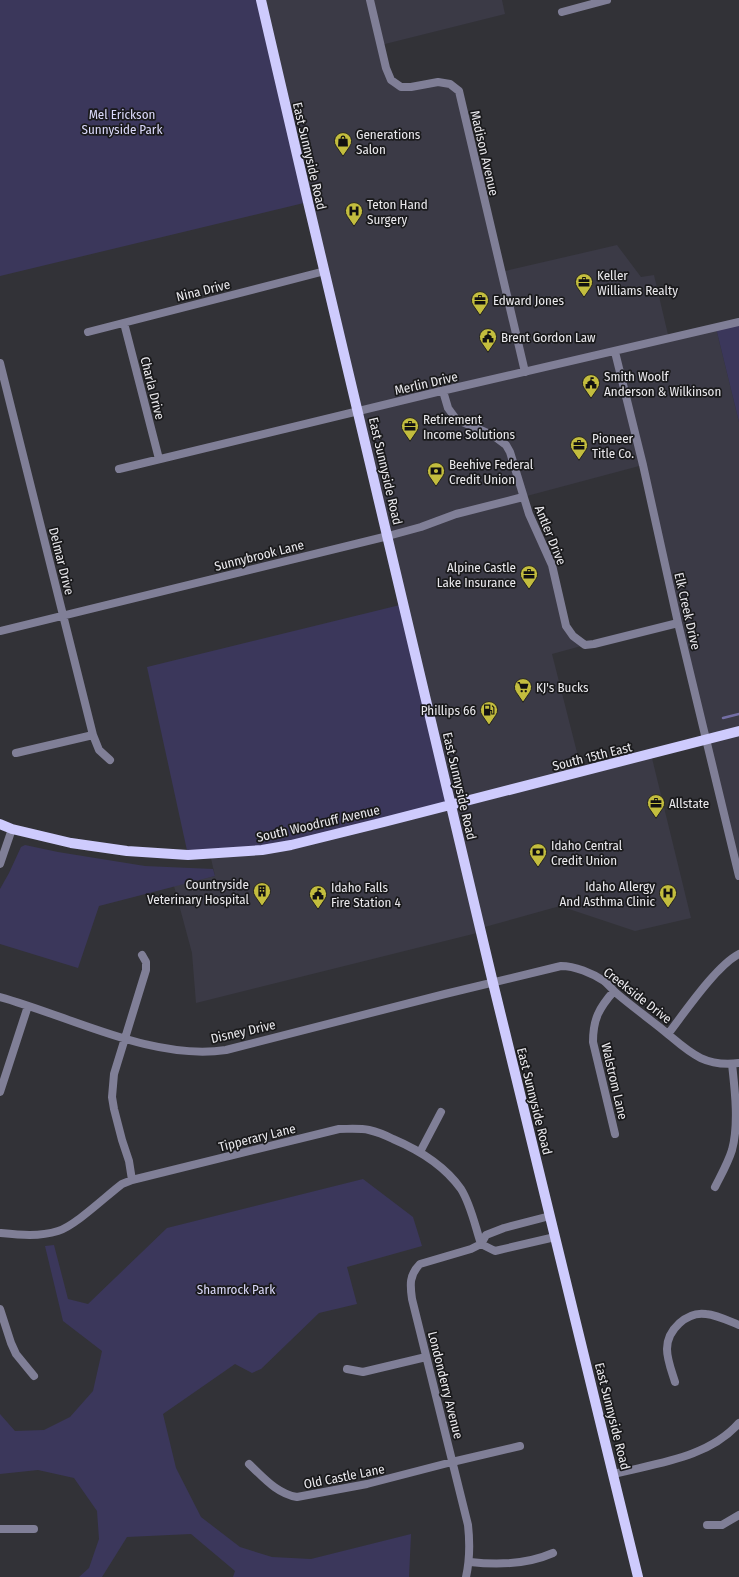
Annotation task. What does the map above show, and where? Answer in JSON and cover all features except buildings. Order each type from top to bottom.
[{"type":"main road","name":"East Sunnyside Road","points":[[261,0],[554,1237],[614,1474],[638,1577]]},
{"type":"main road","name":"South 15th East","points":[[451,805],[739,731]]},
{"type":"main road","name":"South Woodruff Avenue","points":[[0,824],[12,829],[78,844],[128,852],[188,855],[262,850],[284,846],[451,805]]},
{"type":"street","name":"Madison Avenue","points":[[370,0],[386,68],[392,80],[401,87],[411,87],[438,82],[450,84],[459,91],[525,372]]},
{"type":"street","points":[[562,12],[607,0]]},
{"type":"street","name":"Nina Drive","points":[[88,332],[325,271]]},
{"type":"street","name":"Merlin Drive","points":[[119,469],[739,322]]},
{"type":"street","name":"Charla Drive","points":[[124,323],[159,459]]},
{"type":"street","name":"Elk Creek Drive","points":[[616,352],[678,623],[739,876]]},
{"type":"street","name":"Delmar Drive","points":[[0,363],[93,735],[99,750],[110,760]]},
{"type":"street","name":"Antler Drive","points":[[443,391],[448,408],[456,420],[494,436],[506,446],[510,452],[528,514],[552,565],[566,626],[574,636],[585,645],[594,644],[678,623]]},
{"type":"street","name":"Sunnybrook Lane","points":[[0,631],[388,536],[421,527],[456,514],[523,497]]},
{"type":"street","points":[[16,753],[93,735]]},
{"type":"street","points":[[0,864],[12,829]]},
{"type":"street","points":[[668,1034],[718,971],[733,957],[739,954]]},
{"type":"street","points":[[132,1180],[129,1161],[122,1140],[112,1098],[114,1074],[146,970],[146,962],[142,955]]},
{"type":"street","name":"Creekside Drive","points":[[494,983],[561,966],[570,966],[590,973],[605,981],[614,991],[688,1052],[713,1063],[735,1063]]},
{"type":"street","name":"Disney Drive","points":[[0,996],[126,1038],[170,1050],[195,1052],[219,1051],[494,983]]},
{"type":"street","name":"Walstrom Lane","points":[[614,991],[603,1003],[597,1015],[593,1029],[593,1042],[615,1134]]},
{"type":"street","points":[[0,1092],[28,1006]]},
{"type":"street","points":[[715,1187],[726,1165],[735,1137],[735,1063]]},
{"type":"street","points":[[420,1152],[441,1112]]},
{"type":"street","name":"Tipperary Lane","points":[[0,1233],[30,1236],[59,1231],[70,1226],[122,1184],[132,1180],[339,1129],[369,1130],[379,1133],[420,1152],[436,1162],[451,1176],[462,1191],[470,1209],[481,1244]]},
{"type":"street","name":"Londonderry Avenue","points":[[466,1577],[470,1562],[468,1525],[426,1357],[410,1287],[411,1278],[420,1264],[481,1244],[486,1235],[504,1228],[550,1216]]},
{"type":"street","points":[[481,1244],[495,1251],[554,1237]]},
{"type":"street","points":[[0,1310],[10,1342],[16,1354],[34,1376]]},
{"type":"street","points":[[676,1382],[667,1356],[667,1347],[678,1323],[683,1319],[695,1315],[706,1314],[739,1325]]},
{"type":"street","points":[[347,1369],[363,1372],[426,1357]]},
{"type":"street","points":[[614,1474],[682,1457],[706,1449],[716,1443],[738,1424]]},
{"type":"street","name":"Old Castle Lane","points":[[249,1464],[277,1489],[287,1495],[297,1497],[367,1484],[520,1446]]},
{"type":"street","points":[[707,1525],[722,1525],[739,1515]]},
{"type":"street","points":[[0,1529],[34,1529]]},
{"type":"street","points":[[470,1562],[487,1564],[518,1562],[545,1557],[553,1553]]},
{"type":"shaded area","points":[[261,0],[502,0],[505,14],[381,45],[386,68],[401,87],[438,82],[459,91],[501,272],[617,245],[641,277],[654,275],[669,339],[716,328],[739,422],[739,876],[643,465],[523,497],[552,565],[566,626],[585,645],[552,654],[582,772],[651,754],[691,918],[635,931],[560,906],[481,928],[481,932],[196,1003],[192,953],[174,886],[215,876],[210,854],[451,804]]},
{"type":"green space","name":"Mel Erickson Sunnyside Park","points":[[0,0],[260,0],[308,202],[0,276]]},
{"type":"green space","points":[[739,322],[739,422],[716,328]]},
{"type":"green space","points":[[404,604],[451,805],[269,849],[188,855],[147,667]]},
{"type":"green space","points":[[25,845],[58,852],[145,866],[213,869],[215,876],[99,906],[78,968],[0,944],[0,889],[21,847]]},
{"type":"green space","name":"Shamrock Park","points":[[363,1179],[413,1217],[422,1246],[347,1267],[357,1304],[319,1313],[261,1369],[252,1373],[235,1364],[163,1414],[176,1468],[201,1517],[240,1547],[272,1557],[311,1559],[411,1534],[409,1577],[233,1577],[235,1571],[191,1534],[127,1537],[102,1577],[79,1577],[89,1568],[99,1539],[97,1511],[74,1478],[38,1470],[0,1474],[0,1414],[15,1431],[44,1430],[70,1417],[93,1391],[102,1351],[63,1321],[45,1246],[54,1245],[68,1299],[88,1304],[167,1228]]},
{"type":"waterway","points":[[723,718],[739,714]]},
{"type":"place","name":"Generations Salon","points":[[343,156]]},
{"type":"place","name":"Teton Hand Surgery","points":[[354,226]]},
{"type":"place","name":"Keller Williams Realty","points":[[584,297]]},
{"type":"place","name":"Edward Jones","points":[[480,315]]},
{"type":"place","name":"Brent Gordon Law","points":[[488,352]]},
{"type":"place","name":"Smith Woolf Anderson & Wilkinson","points":[[591,398]]},
{"type":"place","name":"Retirement Income Solutions","points":[[410,441]]},
{"type":"place","name":"Pioneer Title Co.","points":[[579,460]]},
{"type":"place","name":"Beehive Federal Credit Union","points":[[436,486]]},
{"type":"place","name":"Alpine Castle Lake Insurance","points":[[529,589]]},
{"type":"place","name":"KJ's Bucks","points":[[523,702]]},
{"type":"place","name":"Phillips 66","points":[[489,725]]},
{"type":"place","name":"Allstate","points":[[656,818]]},
{"type":"place","name":"Idaho Central Credit Union","points":[[538,867]]},
{"type":"place","name":"Countryside Veterinary Hospital","points":[[262,906]]},
{"type":"place","name":"Idaho Allergy And Asthma Clinic","points":[[668,908]]},
{"type":"place","name":"Idaho Falls Fire Station 4","points":[[318,909]]}]
